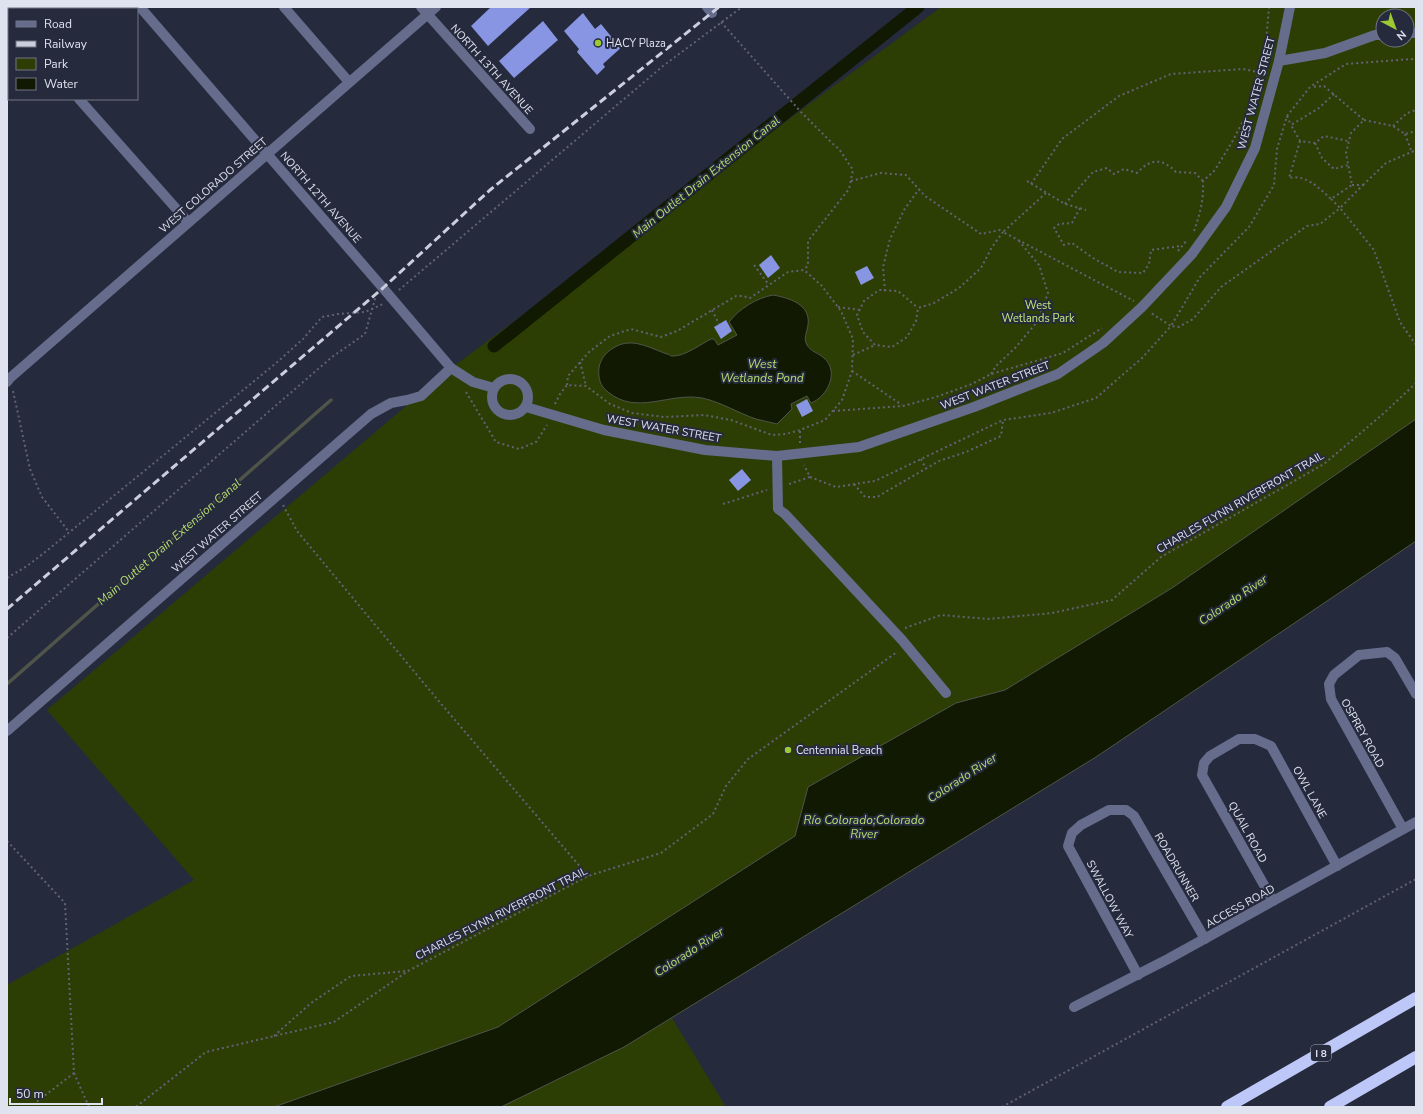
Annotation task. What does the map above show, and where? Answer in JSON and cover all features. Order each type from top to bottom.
[{"type":"highway","name":"I 8","points":[[1227,1107],[1416,998]]},
{"type":"highway","points":[[1330,1107],[1416,1057]]},
{"type":"street","name":"NORTH 12TH AVENUE","points":[[140,7],[386,290],[451,368],[473,382],[494,388]]},
{"type":"street","points":[[284,7],[350,82]]},
{"type":"street","name":"WEST COLORADO STREET","points":[[8,380],[350,82],[424,11],[436,7]]},
{"type":"street","name":"WEST WATER STREET","points":[[526,407],[604,430],[697,448],[777,456],[859,447],[974,407],[1058,374],[1103,343],[1142,307],[1192,254],[1226,207],[1255,148],[1279,61],[1290,7]]},
{"type":"street","name":"NORTH 13TH AVENUE","points":[[424,11],[530,129]]},
{"type":"street","points":[[1279,61],[1325,53],[1375,35]]},
{"type":"street","points":[[80,100],[188,222]]},
{"type":"street","name":"WEST WATER STREET","points":[[7,731],[371,414],[391,402],[421,396],[451,368]]},
{"type":"street","points":[[509,379],[521,382],[528,391],[528,402],[526,407],[522,412],[510,416],[498,411],[492,401],[494,388],[503,380],[509,379]]},
{"type":"street","points":[[777,456],[778,509],[785,514],[906,645],[946,693]]},
{"type":"street","name":"OSPREY ROAD","points":[[1403,829],[1330,699],[1329,684],[1334,675],[1359,655],[1387,652],[1395,658],[1416,694]]},
{"type":"street","name":"QUAIL ROAD","points":[[1255,739],[1239,739],[1210,756],[1204,763],[1202,775],[1273,901]]},
{"type":"street","name":"OWL LANE","points":[[1255,739],[1271,746],[1337,866]]},
{"type":"street","name":"ROADRUNNER","points":[[1072,833],[1081,825],[1108,810],[1126,810],[1134,816],[1205,939]]},
{"type":"street","name":"ACCESS ROAD","points":[[1074,1007],[1205,939],[1416,822]]},
{"type":"street","name":"SWALLOW WAY","points":[[1072,833],[1068,846],[1138,975]]},
{"type":"path","points":[[1203,181],[1214,170],[1232,142],[1249,110],[1266,42],[1269,7]]},
{"type":"path","points":[[460,387],[467,392],[496,442],[519,448],[536,442],[548,424],[560,394],[567,385],[568,376],[589,352],[610,336],[631,329],[661,337],[677,331],[736,296],[750,298],[788,272],[804,270],[808,265],[808,240],[849,189],[853,170],[839,149],[800,111],[710,10]]},
{"type":"path","points":[[810,477],[836,487],[875,481],[1003,420],[1051,413],[1096,398],[1142,358],[1171,326],[1200,277],[1249,227],[1274,184],[1277,149],[1287,116],[1310,87],[1346,64],[1411,59],[1416,60]]},
{"type":"path","points":[[1032,184],[1062,139],[1119,96],[1171,74],[1243,69],[1258,72]]},
{"type":"path","points":[[1310,87],[1324,86],[1364,120],[1393,126],[1405,134],[1412,152]]},
{"type":"path","points":[[1291,125],[1319,108],[1334,94]]},
{"type":"path","points":[[1393,126],[1407,113],[1416,110]]},
{"type":"path","points":[[1287,116],[1300,141],[1289,178],[1295,177],[1314,183],[1340,208],[1374,250],[1400,322],[1416,346]]},
{"type":"path","points":[[1352,185],[1346,153],[1350,133],[1364,120]]},
{"type":"path","points":[[1405,134],[1416,131]]},
{"type":"path","points":[[1300,141],[1315,143],[1324,136],[1349,141]]},
{"type":"path","points":[[1315,143],[1322,158],[1334,169],[1348,165]]},
{"type":"path","points":[[851,181],[881,173],[906,175],[925,196],[982,234],[1000,230],[1131,300],[1171,326],[1179,327],[1193,319],[1221,288],[1307,226],[1320,224],[1340,208],[1386,162],[1416,150]]},
{"type":"path","points":[[1065,204],[1093,172],[1107,168],[1114,174],[1124,169],[1137,173],[1145,164],[1156,161],[1168,165],[1176,172],[1195,173],[1203,181],[1204,194],[1201,213],[1194,232]]},
{"type":"path","points":[[1027,181],[1065,204],[1086,210]]},
{"type":"path","points":[[1331,199],[1352,185],[1363,185]]},
{"type":"path","points":[[885,291],[883,267],[890,239],[904,210],[919,189]]},
{"type":"path","points":[[918,308],[934,303],[959,288],[981,268],[992,247],[1003,232],[1046,193]]},
{"type":"path","points":[[1080,208],[1072,223],[1060,224],[1054,228],[1064,245],[1072,243],[1118,272],[1143,273],[1149,264],[1151,250],[1182,246]]},
{"type":"path","points":[[1178,251],[1190,236]]},
{"type":"path","points":[[991,374],[996,366],[1015,348],[1038,321],[1048,293],[1039,265],[1018,240]]},
{"type":"path","points":[[754,265],[769,285]]},
{"type":"path","points":[[567,385],[586,386],[610,404],[632,413],[664,417],[704,415],[731,420],[772,435],[786,434],[825,420],[842,400],[852,371],[853,339],[841,311],[821,285],[804,270]]},
{"type":"path","points":[[7,638],[332,357],[365,334],[375,299],[386,290]]},
{"type":"path","points":[[875,345],[863,332],[857,315],[864,301],[879,290],[898,291],[918,308]]},
{"type":"path","points":[[1131,300],[1137,295]]},
{"type":"path","points":[[838,307],[860,310]]},
{"type":"path","points":[[853,355],[875,345],[892,347],[907,338],[916,321],[918,308]]},
{"type":"path","points":[[712,310],[719,324]]},
{"type":"path","points":[[832,412],[902,406],[936,397],[972,384],[991,374],[1063,353],[1102,327]]},
{"type":"path","points":[[580,362],[586,386]]},
{"type":"path","points":[[852,371],[902,406]]},
{"type":"path","points":[[8,380],[30,469],[42,496],[69,532]]},
{"type":"path","name":"CHARLES FLYNN RIVERFRONT TRAIL","points":[[894,632],[941,615],[996,619],[1052,613],[1112,600],[1161,557],[1324,464],[1383,414],[1416,383]]},
{"type":"path","points":[[854,484],[865,497],[877,497],[926,468],[1001,436],[1003,420]]},
{"type":"path","points":[[921,459],[926,468]]},
{"type":"path","points":[[278,495],[298,531],[437,699],[588,876]]},
{"type":"path","name":"CHARLES FLYNN RIVERFRONT TRAIL","points":[[131,1107],[137,1106],[206,1052],[334,1022],[408,971],[588,876],[661,853],[713,814],[726,786],[748,759],[906,645]]},
{"type":"path","points":[[7,841],[65,903],[74,1073],[89,1107]]},
{"type":"path","points":[[1002,1107],[1416,879]]},
{"type":"path","points":[[273,1036],[311,1003],[351,976],[408,971]]},
{"type":"path","points":[[30,1107],[74,1073]]},
{"type":"green space","name":"West Wetlands Park","points":[[941,7],[1416,7],[1416,419],[1172,588],[1005,690],[956,703],[808,787],[795,836],[498,1027],[274,1107],[7,1107],[7,985],[194,880],[47,710],[451,368]]},
{"type":"green space","points":[[672,1018],[726,1107],[501,1107],[624,1047]]},
{"type":"water","name":"West Wetlands Pond","points":[[773,295],[798,303],[806,312],[808,318],[805,338],[807,345],[824,358],[829,364],[831,370],[830,384],[817,400],[811,403],[807,396],[791,404],[792,409],[777,424],[756,419],[716,402],[702,398],[677,398],[642,403],[630,402],[619,399],[605,390],[601,384],[599,372],[602,358],[615,347],[628,343],[641,344],[672,356],[677,356],[711,339],[714,339],[718,345],[737,335],[729,322],[738,313],[754,301]]},
{"type":"water","name":"Río Colorado;Colorado River","points":[[1416,419],[1416,541],[1096,757],[624,1047],[501,1107],[274,1107],[498,1027],[795,836],[808,787],[956,703],[1005,690],[1172,588]]},
{"type":"building","points":[[491,7],[531,7],[488,46],[471,26]]},
{"type":"building","name":"HACY Plaza","points":[[583,13],[595,29],[601,24],[614,40],[617,37],[624,45],[603,64],[605,67],[597,75],[577,52],[579,49],[564,31]]},
{"type":"building","points":[[543,21],[558,40],[514,78],[499,61]]},
{"type":"building","points":[[771,255],[780,268],[768,278],[759,265]]},
{"type":"building","points":[[867,266],[874,278],[861,285],[855,272]]},
{"type":"building","points":[[726,320],[732,331],[721,339],[714,327]]},
{"type":"building","points":[[807,399],[813,411],[802,417],[796,405]]},
{"type":"building","points":[[742,469],[751,480],[738,491],[729,480]]},
{"type":"waterway","name":"Main Outlet Drain Extension Canal","points":[[494,346],[918,7]]},
{"type":"waterway","name":"Main Outlet Drain Extension Canal","points":[[7,684],[331,400]]},
{"type":"railway","points":[[7,609],[383,288],[490,190],[719,7]]},
{"type":"place","name":"HACY Plaza","points":[[598,43]]},
{"type":"place","name":"Centennial Beach","points":[[788,750]]},
{"type":"water label","name":"Colorado River","points":[[1233,600]]},
{"type":"water label","name":"Colorado River","points":[[962,778]]},
{"type":"water label","name":"Colorado River","points":[[689,952]]}]
